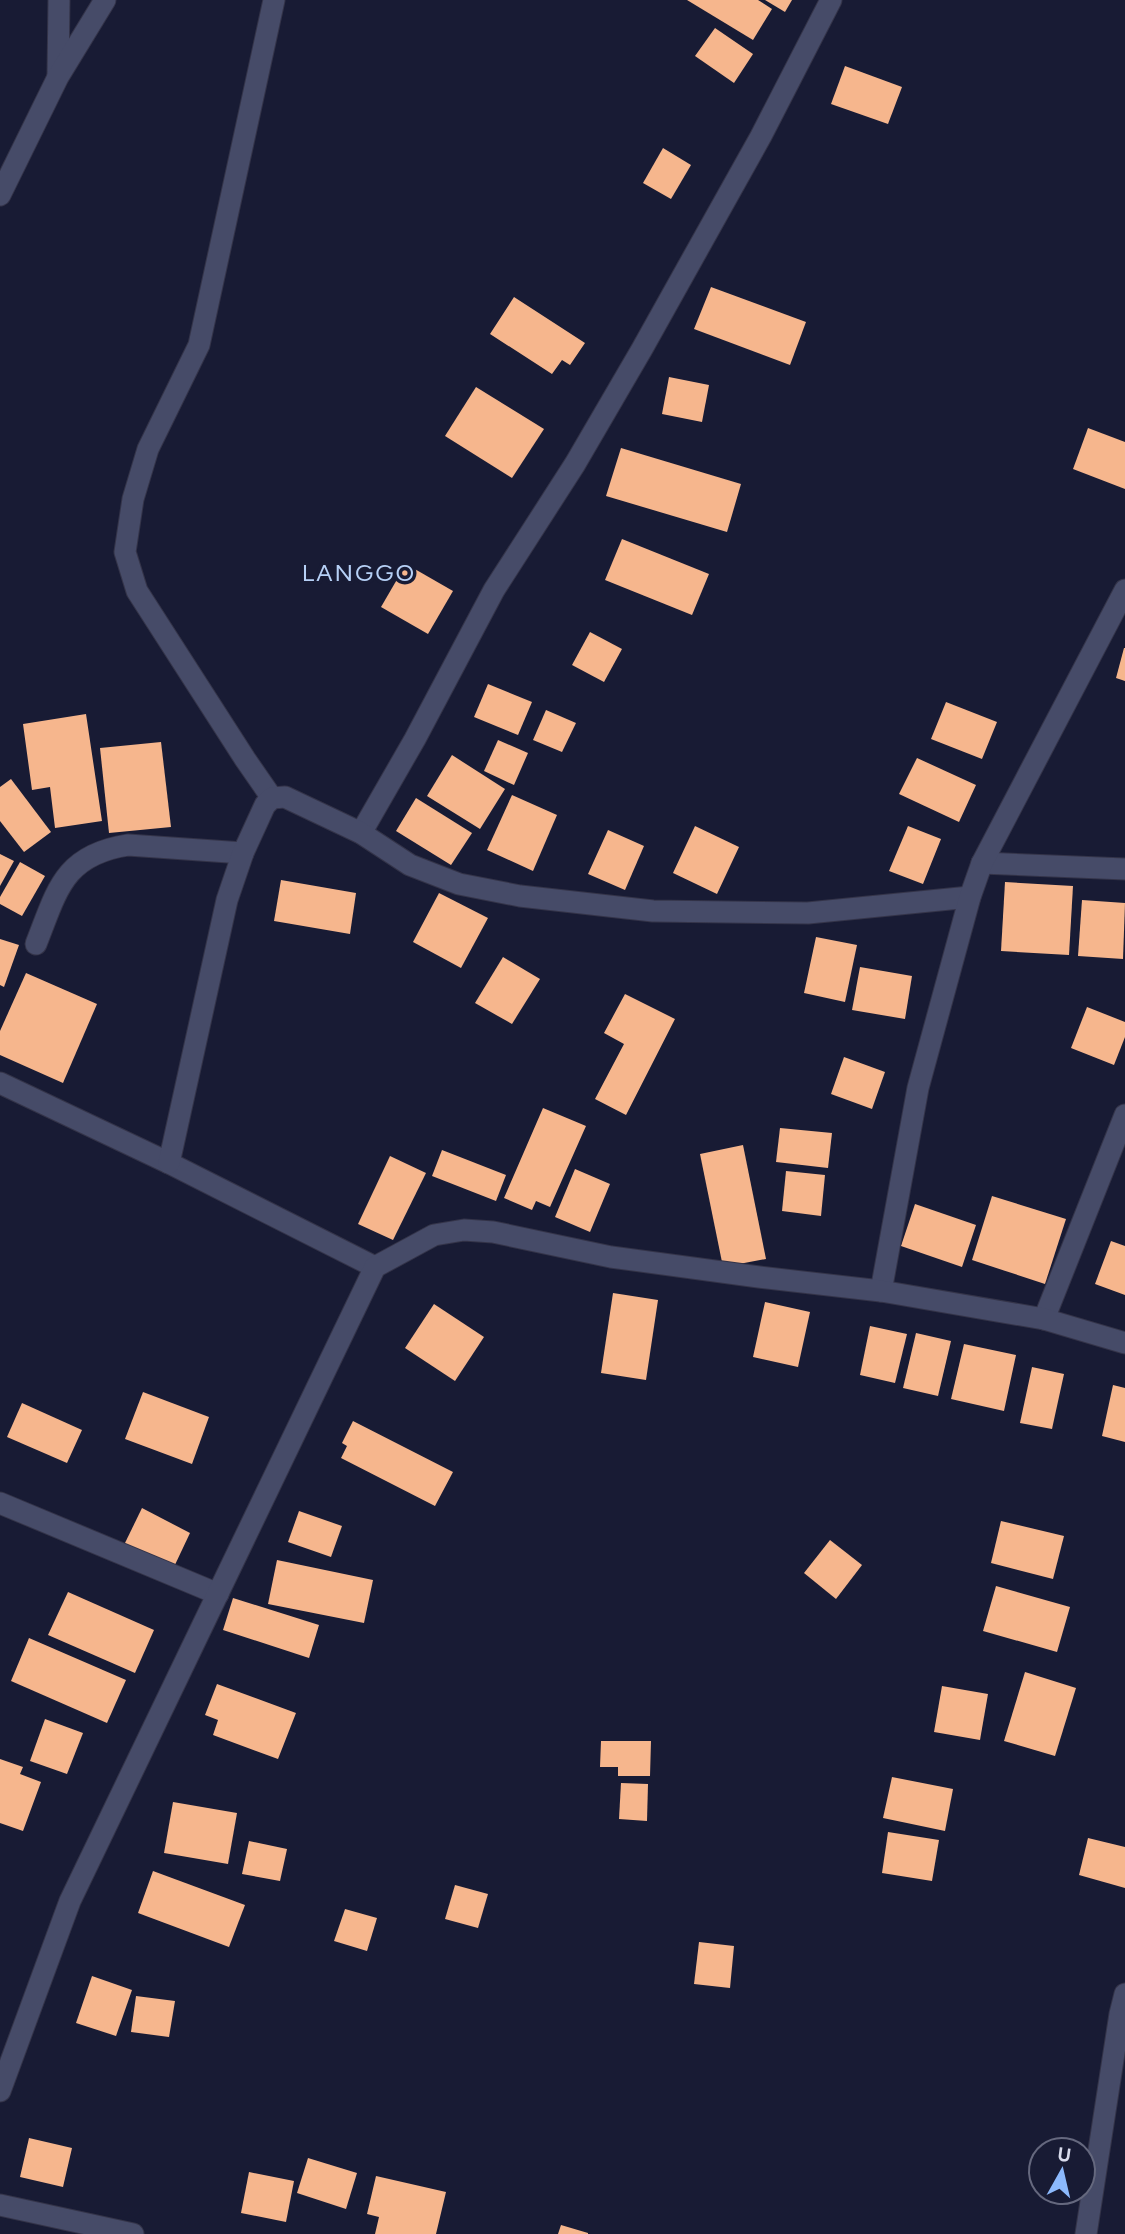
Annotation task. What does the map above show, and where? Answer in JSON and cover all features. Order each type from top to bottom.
[{"type":"street","points":[[58,77],[59,0]]},
{"type":"street","points":[[0,195],[58,77],[105,0]]},
{"type":"street","points":[[272,797],[137,591],[125,552],[133,499],[148,449],[199,345],[274,0]]},
{"type":"street","points":[[362,833],[494,590],[575,464],[642,349],[761,136],[831,0]]},
{"type":"street","points":[[881,1291],[918,1088],[970,897],[982,863],[1125,590]]},
{"type":"street","points":[[169,1163],[227,900],[243,853],[265,805],[272,797],[285,797],[362,833],[410,865],[459,884],[520,896],[642,910],[808,913],[970,897]]},
{"type":"street","points":[[36,944],[60,885],[69,872],[94,853],[128,845],[243,853]]},
{"type":"street","points":[[982,863],[1125,869]]},
{"type":"street","points":[[0,1083],[169,1163],[375,1267]]},
{"type":"street","points":[[1044,1319],[1125,1115]]},
{"type":"street","points":[[0,2091],[70,1901],[375,1267],[434,1235],[464,1230],[493,1232],[611,1257],[759,1278],[881,1291],[1044,1319],[1125,1343]]},
{"type":"street","points":[[0,1503],[218,1594]]},
{"type":"street","points":[[1086,2234],[1125,1994]]},
{"type":"street","points":[[0,2205],[132,2234]]},
{"type":"building","points":[[687,0],[758,0],[772,9],[753,40]]},
{"type":"building","points":[[765,0],[792,0],[785,12]]},
{"type":"building","points":[[715,28],[753,54],[734,83],[695,56]]},
{"type":"building","points":[[845,66],[902,87],[888,124],[831,104]]},
{"type":"building","points":[[663,148],[691,165],[671,199],[643,183]]},
{"type":"building","points":[[711,287],[806,322],[790,365],[694,329]]},
{"type":"building","points":[[514,297],[585,343],[570,365],[562,360],[552,374],[490,334]]},
{"type":"building","points":[[669,377],[709,385],[702,422],[662,414]]},
{"type":"building","points":[[476,387],[544,429],[512,478],[445,436]]},
{"type":"building","points":[[1088,428],[1125,442],[1125,489],[1073,469]]},
{"type":"building","points":[[621,448],[741,484],[727,532],[606,496]]},
{"type":"building","points":[[622,539],[709,574],[692,615],[605,580]]},
{"type":"building","points":[[406,564],[453,591],[428,634],[381,607]]},
{"type":"building","points":[[590,632],[622,649],[604,682],[572,665]]},
{"type":"building","points":[[1125,648],[1125,681],[1116,678]]},
{"type":"building","points":[[488,684],[532,702],[518,735],[474,717]]},
{"type":"building","points":[[946,702],[997,722],[982,759],[931,739]]},
{"type":"building","points":[[546,710],[576,723],[562,752],[533,740]]},
{"type":"building","points":[[86,714],[102,821],[55,828],[50,787],[32,790],[23,724]]},
{"type":"building","points":[[498,740],[528,753],[514,785],[484,771]]},
{"type":"building","points":[[161,742],[171,827],[109,833],[100,748]]},
{"type":"building","points":[[452,755],[505,789],[480,829],[427,796]]},
{"type":"building","points":[[917,758],[976,785],[959,822],[899,794]]},
{"type":"building","points":[[11,779],[51,832],[24,852],[0,821],[0,787]]},
{"type":"building","points":[[512,795],[557,815],[533,871],[487,850]]},
{"type":"building","points":[[416,798],[472,833],[451,865],[396,831]]},
{"type":"building","points":[[695,826],[739,847],[717,894],[673,873]]},
{"type":"building","points":[[908,826],[941,839],[923,884],[889,871]]},
{"type":"building","points":[[608,830],[644,846],[625,890],[588,874]]},
{"type":"building","points":[[0,854],[14,861],[0,886]]},
{"type":"building","points":[[20,862],[45,876],[22,916],[0,904],[0,897]]},
{"type":"building","points":[[281,880],[356,893],[350,934],[274,921]]},
{"type":"building","points":[[1005,882],[1073,886],[1069,955],[1001,951]]},
{"type":"building","points":[[439,893],[488,918],[461,968],[413,942]]},
{"type":"building","points":[[1082,900],[1125,903],[1123,959],[1078,956]]},
{"type":"building","points":[[816,937],[857,945],[845,1002],[804,993]]},
{"type":"building","points":[[0,939],[19,945],[4,987],[0,985]]},
{"type":"building","points":[[503,957],[540,979],[512,1024],[475,1003]]},
{"type":"building","points":[[860,967],[912,976],[905,1019],[852,1010]]},
{"type":"building","points":[[26,973],[97,1004],[63,1083],[0,1055],[0,1031]]},
{"type":"building","points":[[625,994],[675,1019],[626,1115],[595,1099],[624,1044],[604,1033]]},
{"type":"building","points":[[1087,1007],[1125,1022],[1125,1037],[1114,1065],[1071,1048]]},
{"type":"building","points":[[844,1057],[885,1072],[872,1109],[831,1094]]},
{"type":"building","points":[[543,1108],[586,1126],[550,1207],[536,1201],[532,1210],[504,1198]]},
{"type":"building","points":[[780,1128],[832,1133],[828,1168],[776,1162]]},
{"type":"building","points":[[743,1145],[766,1259],[723,1267],[700,1154]]},
{"type":"building","points":[[442,1150],[506,1175],[496,1201],[432,1176]]},
{"type":"building","points":[[390,1156],[426,1173],[393,1240],[358,1224]]},
{"type":"building","points":[[575,1169],[610,1184],[590,1232],[555,1217]]},
{"type":"building","points":[[786,1171],[825,1175],[821,1216],[782,1211]]},
{"type":"building","points":[[992,1196],[1066,1219],[1045,1284],[972,1260]]},
{"type":"building","points":[[915,1204],[976,1225],[962,1267],[901,1246]]},
{"type":"building","points":[[1111,1241],[1125,1246],[1125,1295],[1095,1284]]},
{"type":"building","points":[[613,1293],[658,1300],[646,1380],[601,1373]]},
{"type":"building","points":[[765,1302],[810,1312],[798,1367],[753,1357]]},
{"type":"building","points":[[434,1304],[484,1337],[455,1381],[405,1348]]},
{"type":"building","points":[[870,1326],[907,1334],[895,1383],[860,1375]]},
{"type":"building","points":[[916,1333],[951,1341],[938,1396],[903,1388]]},
{"type":"building","points":[[964,1344],[1016,1355],[1004,1411],[951,1399]]},
{"type":"building","points":[[1032,1367],[1064,1374],[1052,1429],[1020,1423]]},
{"type":"building","points":[[1113,1385],[1125,1388],[1125,1442],[1102,1436]]},
{"type":"building","points":[[143,1392],[209,1417],[192,1464],[125,1439]]},
{"type":"building","points":[[22,1403],[82,1430],[67,1463],[7,1437]]},
{"type":"building","points":[[353,1421],[453,1472],[435,1506],[341,1458],[347,1446],[342,1443]]},
{"type":"building","points":[[142,1508],[190,1533],[173,1569],[124,1545]]},
{"type":"building","points":[[299,1511],[342,1526],[331,1557],[288,1542]]},
{"type":"building","points":[[1001,1521],[1064,1536],[1053,1579],[991,1563]]},
{"type":"building","points":[[830,1540],[862,1565],[836,1599],[804,1573]]},
{"type":"building","points":[[277,1560],[373,1580],[364,1623],[268,1604]]},
{"type":"building","points":[[996,1586],[1070,1607],[1057,1652],[983,1631]]},
{"type":"building","points":[[68,1592],[154,1630],[135,1673],[48,1635]]},
{"type":"building","points":[[233,1598],[319,1625],[309,1658],[223,1630]]},
{"type":"building","points":[[29,1638],[126,1680],[107,1723],[11,1681]]},
{"type":"building","points":[[1025,1672],[1076,1688],[1055,1756],[1004,1741]]},
{"type":"building","points":[[217,1684],[296,1713],[278,1759],[213,1735],[218,1720],[205,1715]]},
{"type":"building","points":[[942,1686],[988,1694],[980,1740],[934,1732]]},
{"type":"building","points":[[45,1719],[83,1733],[67,1774],[30,1761]]},
{"type":"building","points":[[601,1741],[651,1741],[650,1776],[618,1776],[618,1767],[600,1767]]},
{"type":"building","points":[[0,1759],[23,1767],[20,1774],[41,1782],[23,1831],[0,1823]]},
{"type":"building","points":[[892,1777],[953,1789],[945,1831],[883,1818]]},
{"type":"building","points":[[621,1783],[648,1784],[647,1821],[619,1819]]},
{"type":"building","points":[[173,1802],[237,1813],[228,1864],[164,1853]]},
{"type":"building","points":[[888,1832],[939,1840],[932,1881],[882,1873]]},
{"type":"building","points":[[1088,1838],[1125,1847],[1125,1888],[1079,1875]]},
{"type":"building","points":[[249,1841],[287,1849],[280,1881],[242,1874]]},
{"type":"building","points":[[153,1871],[245,1905],[229,1947],[138,1913]]},
{"type":"building","points":[[455,1885],[488,1894],[478,1928],[445,1919]]},
{"type":"building","points":[[345,1909],[377,1918],[367,1951],[334,1941]]},
{"type":"building","points":[[699,1942],[734,1946],[730,1988],[694,1984]]},
{"type":"building","points":[[92,1976],[132,1990],[116,2036],[76,2023]]},
{"type":"building","points":[[136,1996],[175,2001],[169,2037],[131,2032]]},
{"type":"building","points":[[29,2138],[72,2148],[63,2187],[20,2177]]},
{"type":"building","points":[[308,2158],[357,2173],[346,2209],[297,2193]]},
{"type":"building","points":[[249,2172],[294,2181],[286,2222],[241,2213]]},
{"type":"building","points":[[376,2176],[446,2192],[436,2234],[375,2234],[379,2217],[367,2214]]},
{"type":"building","points":[[561,2225],[588,2233],[588,2234],[558,2234]]},
{"type":"district","name":"LANGGO","points":[[359,573]]}]
